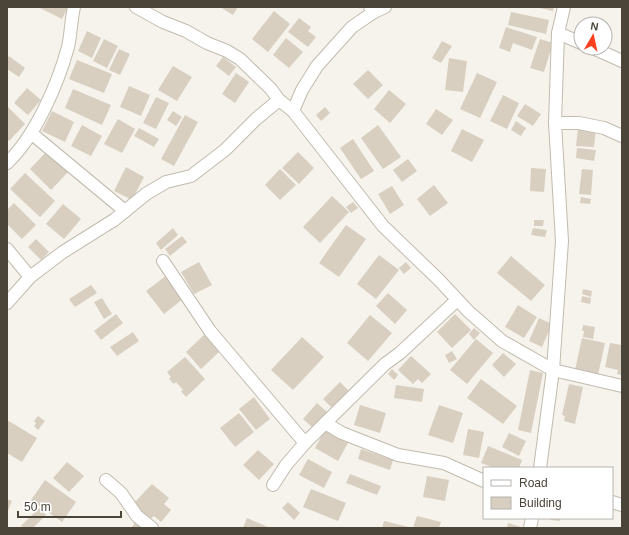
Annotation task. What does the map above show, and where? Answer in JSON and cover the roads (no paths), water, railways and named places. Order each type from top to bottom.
[{"type":"street","points":[[7,163],[13,158],[31,133],[43,111],[68,46],[74,7]]},
{"type":"street","points":[[136,7],[163,22],[186,31],[240,59],[271,89],[279,100],[293,111],[382,226],[439,280],[468,311],[502,341],[553,370],[622,386]]},
{"type":"street","points":[[540,467],[553,370],[562,241],[555,123],[558,33],[564,7]]},
{"type":"street","points":[[293,111],[302,90],[317,66],[352,27],[376,9]]},
{"type":"street","points":[[558,33],[573,40]]},
{"type":"street","points":[[611,56],[622,61]]},
{"type":"street","points":[[7,303],[30,278],[63,252],[114,220],[146,194],[166,182],[191,176],[224,150],[256,119],[279,100]]},
{"type":"street","points":[[555,123],[579,123],[604,128],[622,136]]},
{"type":"street","points":[[31,133],[125,211]]},
{"type":"street","points":[[7,249],[30,278]]},
{"type":"street","points":[[163,261],[210,331],[305,443]]},
{"type":"street","points":[[273,485],[286,465],[305,443],[385,364],[400,353],[457,300]]},
{"type":"street","points":[[324,424],[342,433],[398,455],[444,463],[483,481]]},
{"type":"street","points":[[106,480],[121,493],[137,516],[152,528]]}]
